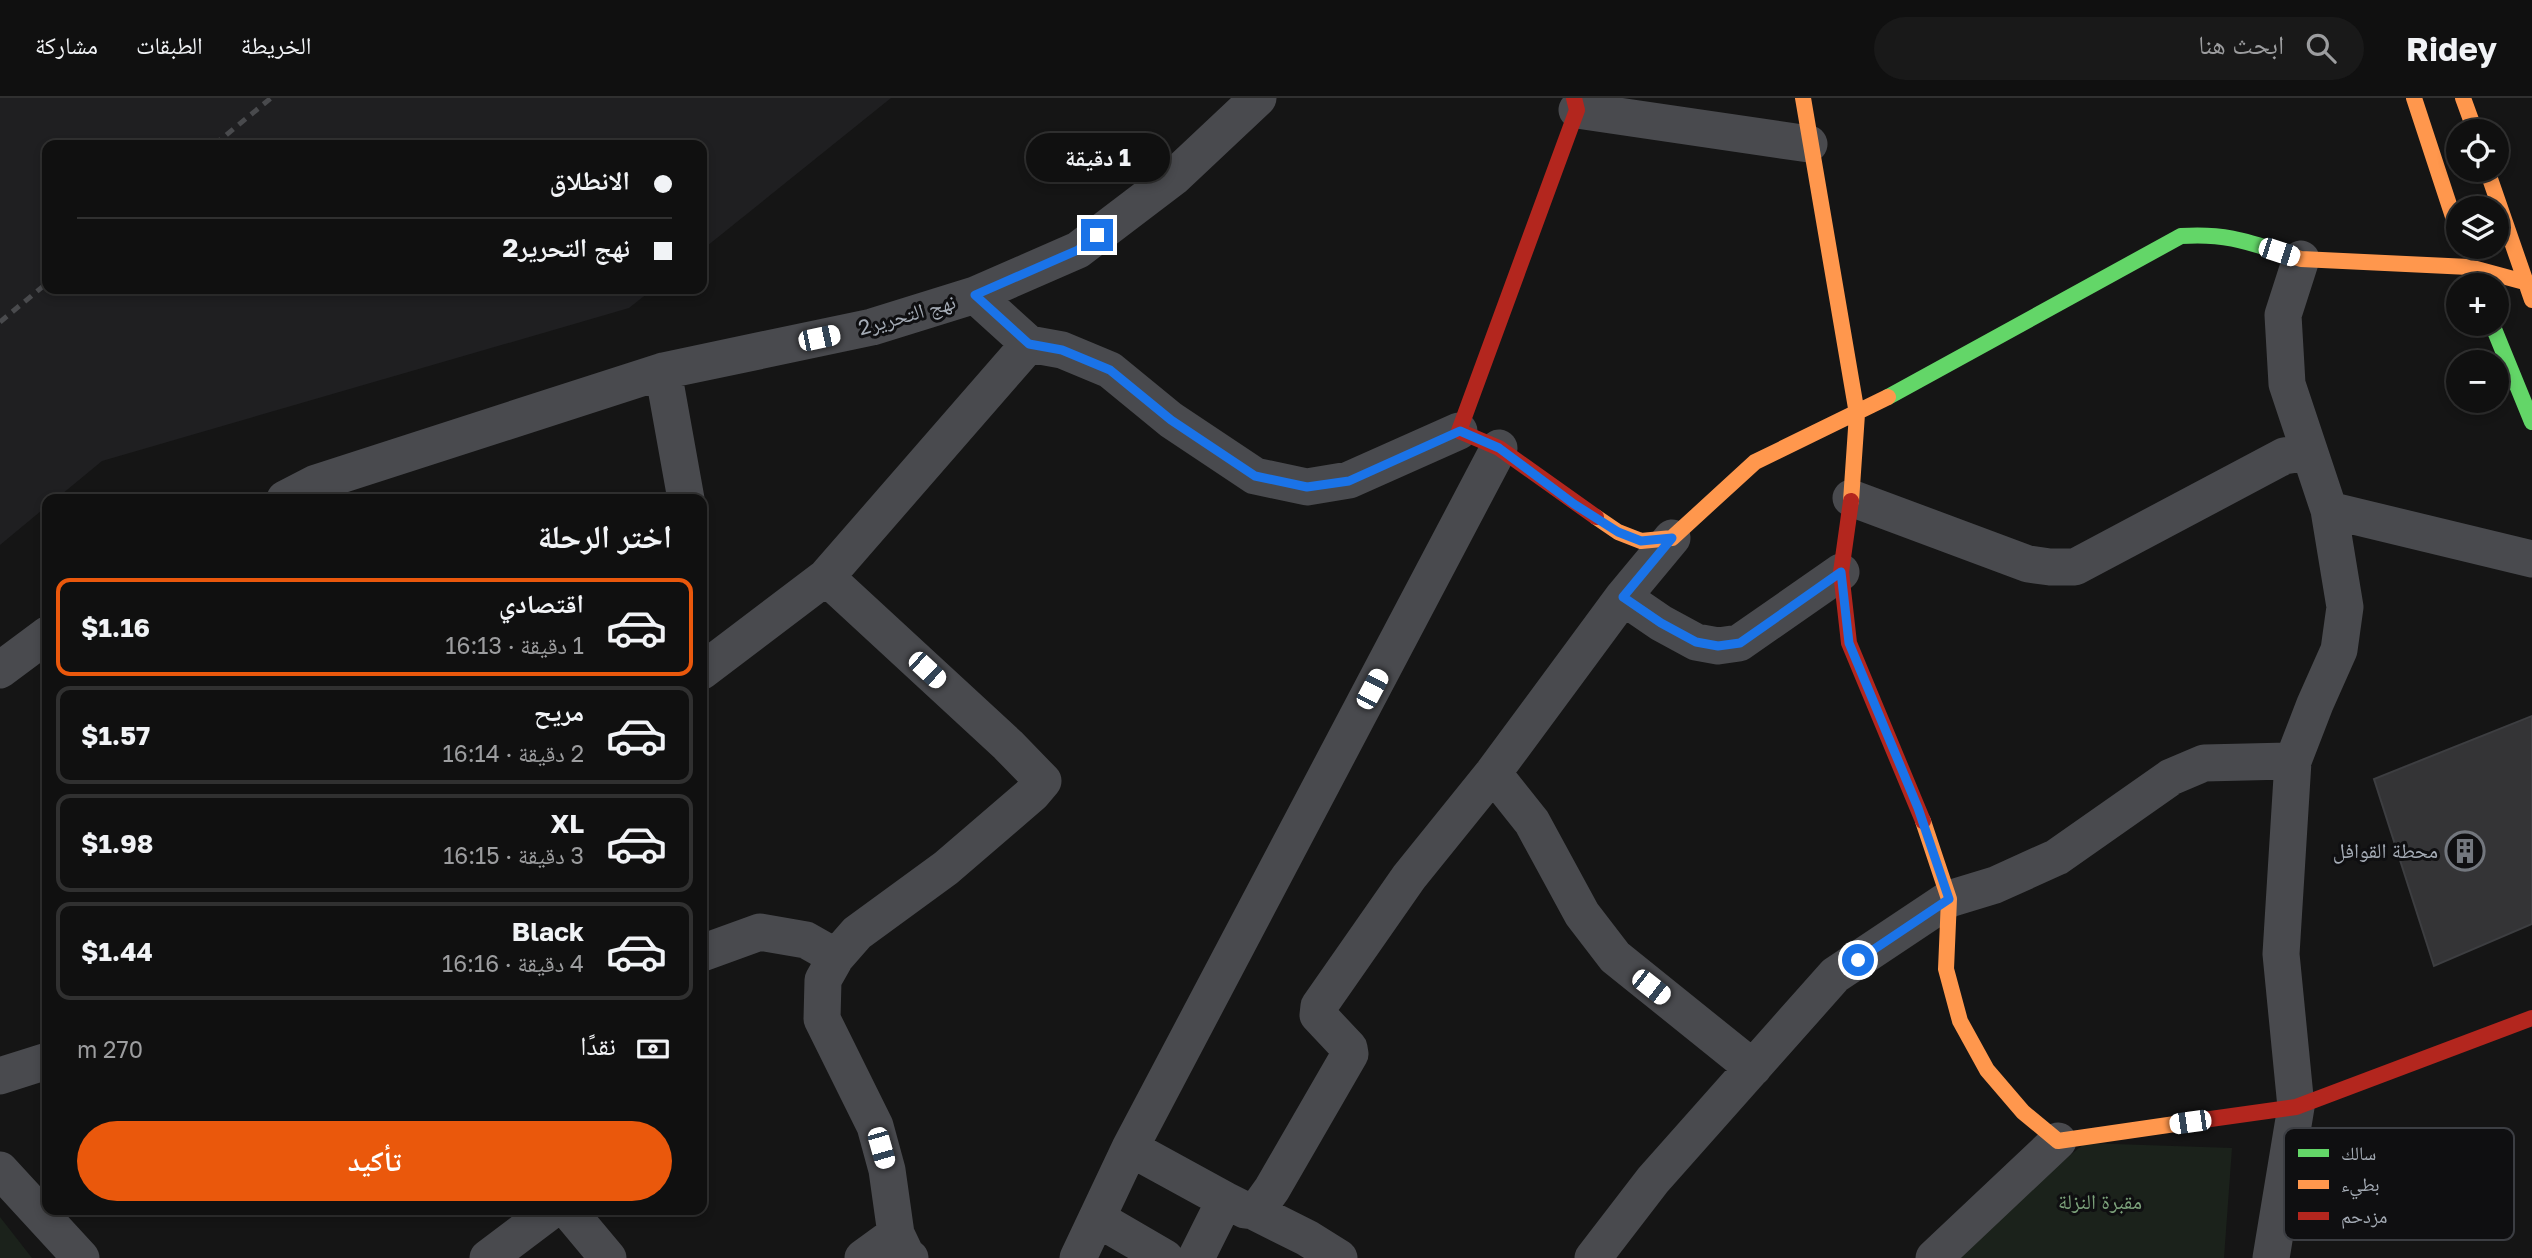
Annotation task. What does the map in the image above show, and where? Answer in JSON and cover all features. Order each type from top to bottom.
[{"type":"street","name":"نهج التحرير2","points":[[295,494],[316,483],[663,371],[872,327],[975,295],[1078,250],[1174,177],[1258,98]]},
{"type":"street","points":[[1803,98],[1857,414],[1841,572],[1849,643],[1918,808],[1949,899],[1946,969],[1959,1021],[1987,1070],[2023,1112],[2058,1141]]},
{"type":"street","points":[[2414,98],[2446,196]]},
{"type":"street","points":[[2463,98],[2470,119]]},
{"type":"street","points":[[975,295],[1029,344],[1062,350],[1110,370],[1171,420],[1255,476],[1307,487],[1349,481],[1460,431],[1576,104],[1809,144]]},
{"type":"street","points":[[2491,182],[2532,299]]},
{"type":"street","points":[[1196,1258],[1239,1205],[1272,1189],[1350,1054],[1349,1048],[1318,1015],[1319,1006],[1409,877],[1493,773],[1623,597],[1672,538],[1755,462],[1857,414],[2181,236],[2209,234],[2235,237],[2301,259],[2469,267],[2528,283]]},
{"type":"street","points":[[2293,1128],[2296,1108],[2281,954],[2293,761],[2339,650],[2344,607],[2329,510],[2287,384],[2283,315],[2301,259]]},
{"type":"street","points":[[2467,259],[2472,273]]},
{"type":"street","points":[[2497,336],[2532,422]]},
{"type":"street","points":[[707,667],[826,577],[1029,344]]},
{"type":"street","points":[[663,371],[685,494]]},
{"type":"street","points":[[1460,431],[1499,448],[1574,504],[1618,532],[1641,541],[1672,538]]},
{"type":"street","points":[[1078,1258],[1130,1148],[1499,448]]},
{"type":"street","points":[[1850,498],[2028,564],[2075,567],[2284,456],[2308,452]]},
{"type":"street","points":[[2329,510],[2532,559]]},
{"type":"street","points":[[1623,597],[1661,623],[1696,642],[1718,646],[1740,643],[1841,572]]},
{"type":"street","points":[[826,577],[1044,781],[946,868],[857,933],[836,957],[823,980],[822,1019],[875,1126],[904,1251],[863,1258]]},
{"type":"street","points":[[0,670],[42,639]]},
{"type":"street","points":[[1593,1258],[1653,1180],[1835,975],[1949,899],[1994,885],[2057,857],[2171,777],[2204,763],[2293,761]]},
{"type":"street","points":[[1493,773],[1532,822],[1582,914],[1615,957],[1753,1068]]},
{"type":"street","points":[[707,951],[760,932],[806,940],[836,957]]},
{"type":"street","points":[[1934,1258],[2058,1141],[2296,1108],[2532,1018]]},
{"type":"street","points":[[0,1076],[42,1063]]},
{"type":"street","points":[[1130,1148],[1307,1238],[1339,1258]]},
{"type":"street","points":[[0,1170],[77,1257]]},
{"type":"street","points":[[2271,1258],[2284,1180]]},
{"type":"street","points":[[488,1258],[545,1215]]},
{"type":"street","points":[[572,1215],[608,1258]]},
{"type":"street","points":[[1098,1219],[1165,1258]]},
{"type":"shaded area","points":[[0,98],[891,98],[707,246],[707,140],[42,140],[42,294],[647,294],[629,308],[102,461],[62,494],[42,494],[42,510],[0,545]]},
{"type":"green space","name":"مقبرة النزلة","points":[[2085,1143],[2232,1148],[2224,1258],[1945,1258]]},
{"type":"green space","points":[[0,1217],[32,1258],[0,1258]]},
{"type":"building","name":"محطة القوافل","points":[[2532,716],[2532,924],[2434,966],[2374,779]]},
{"type":"railway","points":[[220,140],[271,98]]},
{"type":"railway","points":[[0,322],[42,287]]},
{"type":"traffic: fast","points":[[1888,397],[2181,236],[2235,239],[2286,254]]},
{"type":"traffic: fast","points":[[2497,336],[2532,422]]},
{"type":"traffic: slow","points":[[1803,98],[1857,414],[1851,501]]},
{"type":"traffic: slow","points":[[2414,98],[2446,196]]},
{"type":"traffic: slow","points":[[2463,98],[2471,119]]},
{"type":"traffic: slow","points":[[2491,182],[2532,300]]},
{"type":"traffic: slow","points":[[2286,254],[2301,259],[2469,267],[2532,284]]},
{"type":"traffic: slow","points":[[1596,517],[1618,532],[1641,541],[1672,538],[1755,462],[1888,397]]},
{"type":"traffic: slow","points":[[1923,821],[1949,899],[1946,969],[1960,1021],[1987,1070],[2023,1112],[2058,1141],[2182,1123]]},
{"type":"traffic: jam","points":[[1574,98],[1577,110],[1459,431],[1499,448],[1596,517]]},
{"type":"traffic: jam","points":[[1851,501],[1841,572],[1849,643],[1923,821]]},
{"type":"traffic: jam","points":[[2182,1123],[2296,1107],[2532,1018]]},
{"type":"place","name":"محطة القوافل","points":[[2465,851]]},
{"type":"route","points":[[1097,235],[1078,250],[975,295],[1029,344],[1062,350],[1110,370],[1139,391],[1171,420],[1255,476],[1307,487],[1349,481],[1460,431],[1499,448],[1574,504],[1618,532],[1641,541],[1672,538],[1623,597],[1661,623],[1696,642],[1718,646],[1740,643],[1841,572],[1849,643],[1918,808],[1949,899],[1858,960]]}]
